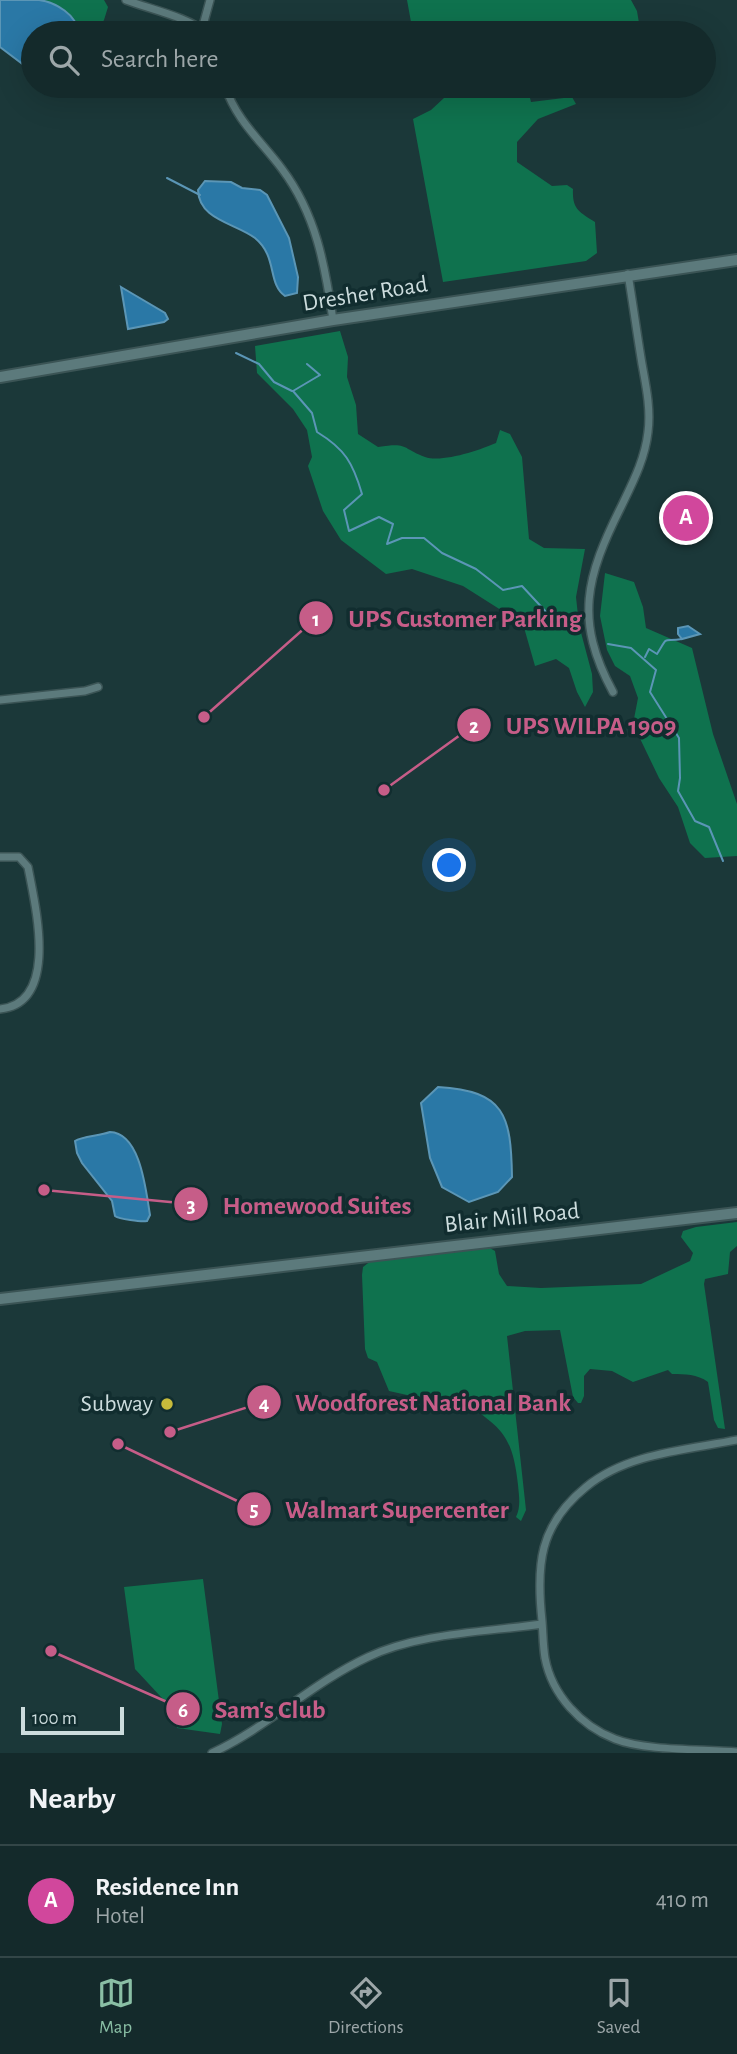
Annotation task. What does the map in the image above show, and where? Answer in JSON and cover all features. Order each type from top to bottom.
[{"type":"main road","name":"Dresher Road","points":[[0,377],[333,320],[628,274],[737,260]]},
{"type":"main road","name":"Blair Mill Road","points":[[0,1299],[737,1213]]},
{"type":"street","points":[[126,0],[178,21]]},
{"type":"street","points":[[205,21],[210,0]]},
{"type":"street","points":[[230,98],[237,113],[282,169],[309,215],[327,274],[333,320]]},
{"type":"street","points":[[613,692],[596,655],[589,627],[588,608],[597,558],[637,474],[649,429],[648,401],[628,274]]},
{"type":"street","points":[[0,700],[85,691],[97,687]]},
{"type":"street","points":[[0,857],[19,858],[28,867],[39,957],[33,987],[15,1005],[0,1009]]},
{"type":"street","points":[[737,1440],[639,1459],[614,1469],[587,1486],[564,1507],[548,1534],[539,1566],[545,1660],[556,1687],[574,1713],[598,1731],[633,1745],[737,1752]]},
{"type":"street","points":[[212,1753],[237,1741],[337,1673],[370,1656],[427,1639],[542,1625]]},
{"type":"green space","points":[[42,0],[104,0],[108,7],[103,21],[76,21]]},
{"type":"green space","points":[[407,0],[631,0],[639,21],[411,21]]},
{"type":"green space","points":[[444,98],[530,98],[531,102],[573,98],[576,104],[538,119],[517,142],[517,162],[552,186],[567,185],[573,189],[578,209],[595,222],[597,253],[586,261],[443,282],[413,119],[431,110]]},
{"type":"green space","points":[[340,331],[348,357],[347,377],[356,405],[358,434],[378,447],[400,446],[425,457],[441,458],[461,455],[496,443],[500,430],[510,434],[522,457],[529,539],[544,548],[585,549],[576,597],[579,625],[592,674],[593,692],[585,707],[569,668],[556,659],[535,666],[523,624],[463,586],[412,569],[386,574],[341,540],[323,511],[308,466],[312,457],[307,430],[293,409],[257,373],[255,346]]},
{"type":"green space","points":[[605,573],[634,582],[643,607],[646,628],[692,648],[713,734],[737,804],[737,856],[705,858],[690,843],[678,807],[659,778],[633,724],[638,698],[630,676],[615,666],[607,650],[600,616]]},
{"type":"green space","points":[[737,1222],[737,1246],[730,1252],[728,1274],[705,1279],[704,1284],[725,1429],[718,1428],[714,1420],[708,1382],[700,1377],[672,1374],[668,1370],[633,1382],[612,1371],[590,1369],[584,1376],[584,1396],[581,1403],[578,1403],[573,1397],[560,1330],[525,1331],[507,1336],[526,1510],[521,1521],[516,1517],[519,1501],[512,1451],[500,1431],[455,1395],[443,1403],[389,1391],[377,1362],[368,1358],[365,1349],[362,1275],[363,1267],[372,1260],[488,1247],[495,1251],[499,1274],[507,1286],[541,1288],[641,1284],[690,1261],[693,1253],[681,1237],[683,1231]]},
{"type":"green space","points":[[203,1579],[222,1724],[220,1734],[177,1728],[174,1711],[135,1669],[124,1587]]},
{"type":"water","points":[[0,0],[39,0],[52,3],[64,10],[74,21],[21,21],[21,63],[0,47]]},
{"type":"water","points":[[205,181],[231,182],[242,188],[260,190],[267,195],[289,238],[298,277],[297,293],[285,296],[279,291],[267,253],[255,238],[219,220],[205,208],[198,190]]},
{"type":"water","points":[[121,287],[165,313],[168,319],[128,329]]},
{"type":"water","points":[[688,626],[700,634],[682,639],[678,628]]},
{"type":"water","points":[[438,1087],[478,1094],[500,1110],[509,1137],[512,1177],[498,1192],[469,1202],[442,1187],[430,1158],[421,1103]]},
{"type":"water","points":[[110,1132],[129,1142],[140,1165],[150,1215],[147,1221],[115,1216],[112,1201],[77,1153],[75,1141]]},
{"type":"waterway","points":[[167,178],[200,195]]},
{"type":"waterway","points":[[236,353],[259,364],[274,382],[292,391]]},
{"type":"waterway","points":[[307,364],[320,375],[293,391],[312,413],[317,432],[335,444],[347,458],[362,494],[344,510],[349,531],[379,517],[393,524],[387,544],[402,538],[424,538],[442,553],[476,569],[503,590],[522,586],[561,628],[581,632]]},
{"type":"waterway","points":[[645,657],[649,649],[657,654],[666,640],[682,639]]},
{"type":"waterway","points":[[608,644],[631,648],[656,670],[650,692],[679,738],[678,791],[695,821],[709,827],[723,861]]},
{"type":"place","name":"Residence Inn","points":[[686,518]]},
{"type":"place","name":"UPS Customer Parking","points":[[204,717]]},
{"type":"place","name":"UPS WILPA 1909","points":[[384,790]]},
{"type":"place","name":"Homewood Suites","points":[[44,1190]]},
{"type":"place","name":"Subway","points":[[167,1404]]},
{"type":"place","name":"Woodforest National Bank","points":[[170,1432]]},
{"type":"place","name":"Walmart Supercenter","points":[[118,1444]]},
{"type":"place","name":"Sam's Club","points":[[51,1651]]}]
